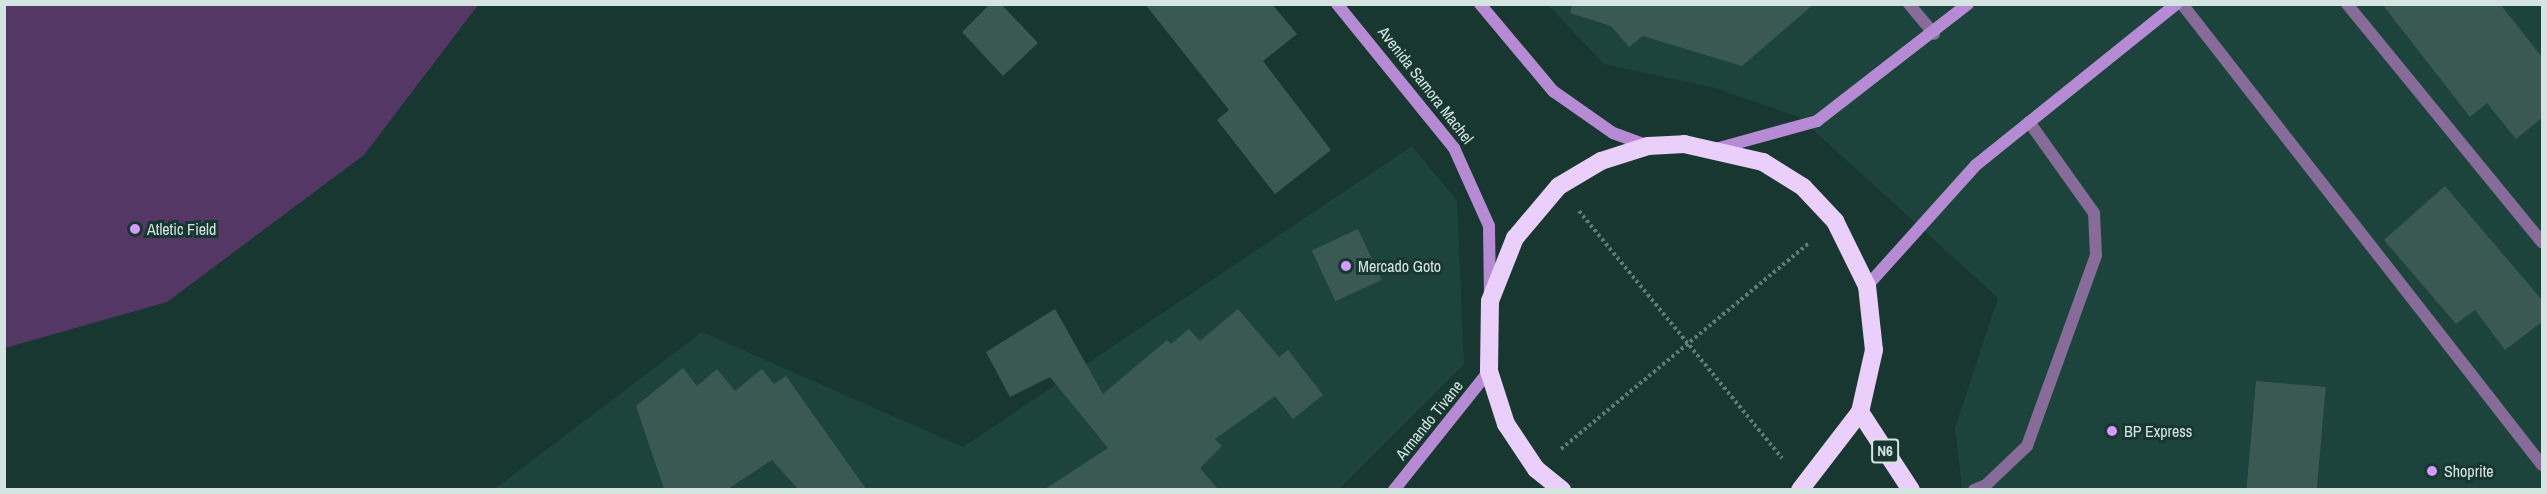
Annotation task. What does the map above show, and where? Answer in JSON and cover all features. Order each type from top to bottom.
[{"type":"highway","points":[[1562,489],[1536,469],[1506,424],[1489,371],[1490,301],[1515,238],[1559,186],[1601,161],[1648,146],[1719,148],[1783,174],[1835,221],[1867,286],[1874,350],[1860,412],[1803,488]]},
{"type":"highway","name":"N6","points":[[1860,412],[1911,489]]},
{"type":"street","name":"Avenida Samora Machel","points":[[1337,4],[1454,148],[1489,226],[1490,301]]},
{"type":"street","points":[[1480,4],[1553,91],[1613,133],[1648,146]]},
{"type":"street","points":[[1909,4],[1934,34]]},
{"type":"street","points":[[1719,148],[1817,121],[1934,34],[1968,4]]},
{"type":"street","points":[[1867,286],[1976,165],[2176,4]]},
{"type":"street","points":[[2182,4],[2542,465]]},
{"type":"street","points":[[2347,4],[2542,242]]},
{"type":"street","points":[[1974,489],[1986,485],[2027,446],[2096,255],[2094,213],[2029,122]]},
{"type":"street","name":"Armando Tivane","points":[[1394,489],[1489,371]]},
{"type":"path","points":[[1559,186],[1803,488]]},
{"type":"path","points":[[1536,469],[1835,221]]},
{"type":"shaded area","name":"Atletic Field","points":[[5,4],[478,5],[364,155],[167,302],[5,348]]},
{"type":"shaded area","points":[[1548,5],[2542,5],[2542,489],[1962,489],[1955,428],[1998,298],[1799,117],[1715,88],[1604,64]]},
{"type":"shaded area","name":"Mercado Goto","points":[[1412,146],[1457,201],[1464,364],[1339,489],[493,490],[702,332],[963,447]]},
{"type":"building","points":[[990,4],[1001,4],[1038,43],[1003,76],[962,32]]},
{"type":"building","points":[[1145,4],[1272,4],[1297,34],[1263,61],[1331,150],[1275,194],[1217,120],[1229,110]]},
{"type":"building","points":[[1572,4],[1814,4],[1742,66],[1643,36],[1629,47],[1611,26],[1570,13]]},
{"type":"building","points":[[2382,4],[2500,4],[2542,57],[2542,118],[2516,139],[2487,103],[2470,117]]},
{"type":"building","points":[[2445,186],[2542,300],[2542,322],[2505,350],[2475,310],[2456,324],[2384,240]]},
{"type":"building","points":[[1358,229],[1382,280],[1335,301],[1312,251]]},
{"type":"building","points":[[1055,309],[1103,394],[1167,340],[1171,344],[1189,329],[1200,341],[1238,309],[1279,357],[1288,350],[1323,395],[1293,419],[1275,396],[1215,439],[1222,446],[1200,468],[1218,489],[1045,489],[1108,448],[1050,377],[1010,397],[986,352]]},
{"type":"building","points":[[683,368],[697,386],[717,369],[735,391],[762,369],[774,384],[786,376],[866,489],[798,489],[772,460],[728,489],[664,489],[636,406]]},
{"type":"building","points":[[2256,381],[2326,387],[2317,490],[2247,489]]},
{"type":"place","name":"Atletic Field","points":[[135,229]]},
{"type":"place","name":"Mercado Goto","points":[[1346,266]]},
{"type":"place","name":"BP Express","points":[[2112,431]]},
{"type":"place","name":"Shoprite","points":[[2432,471]]}]
